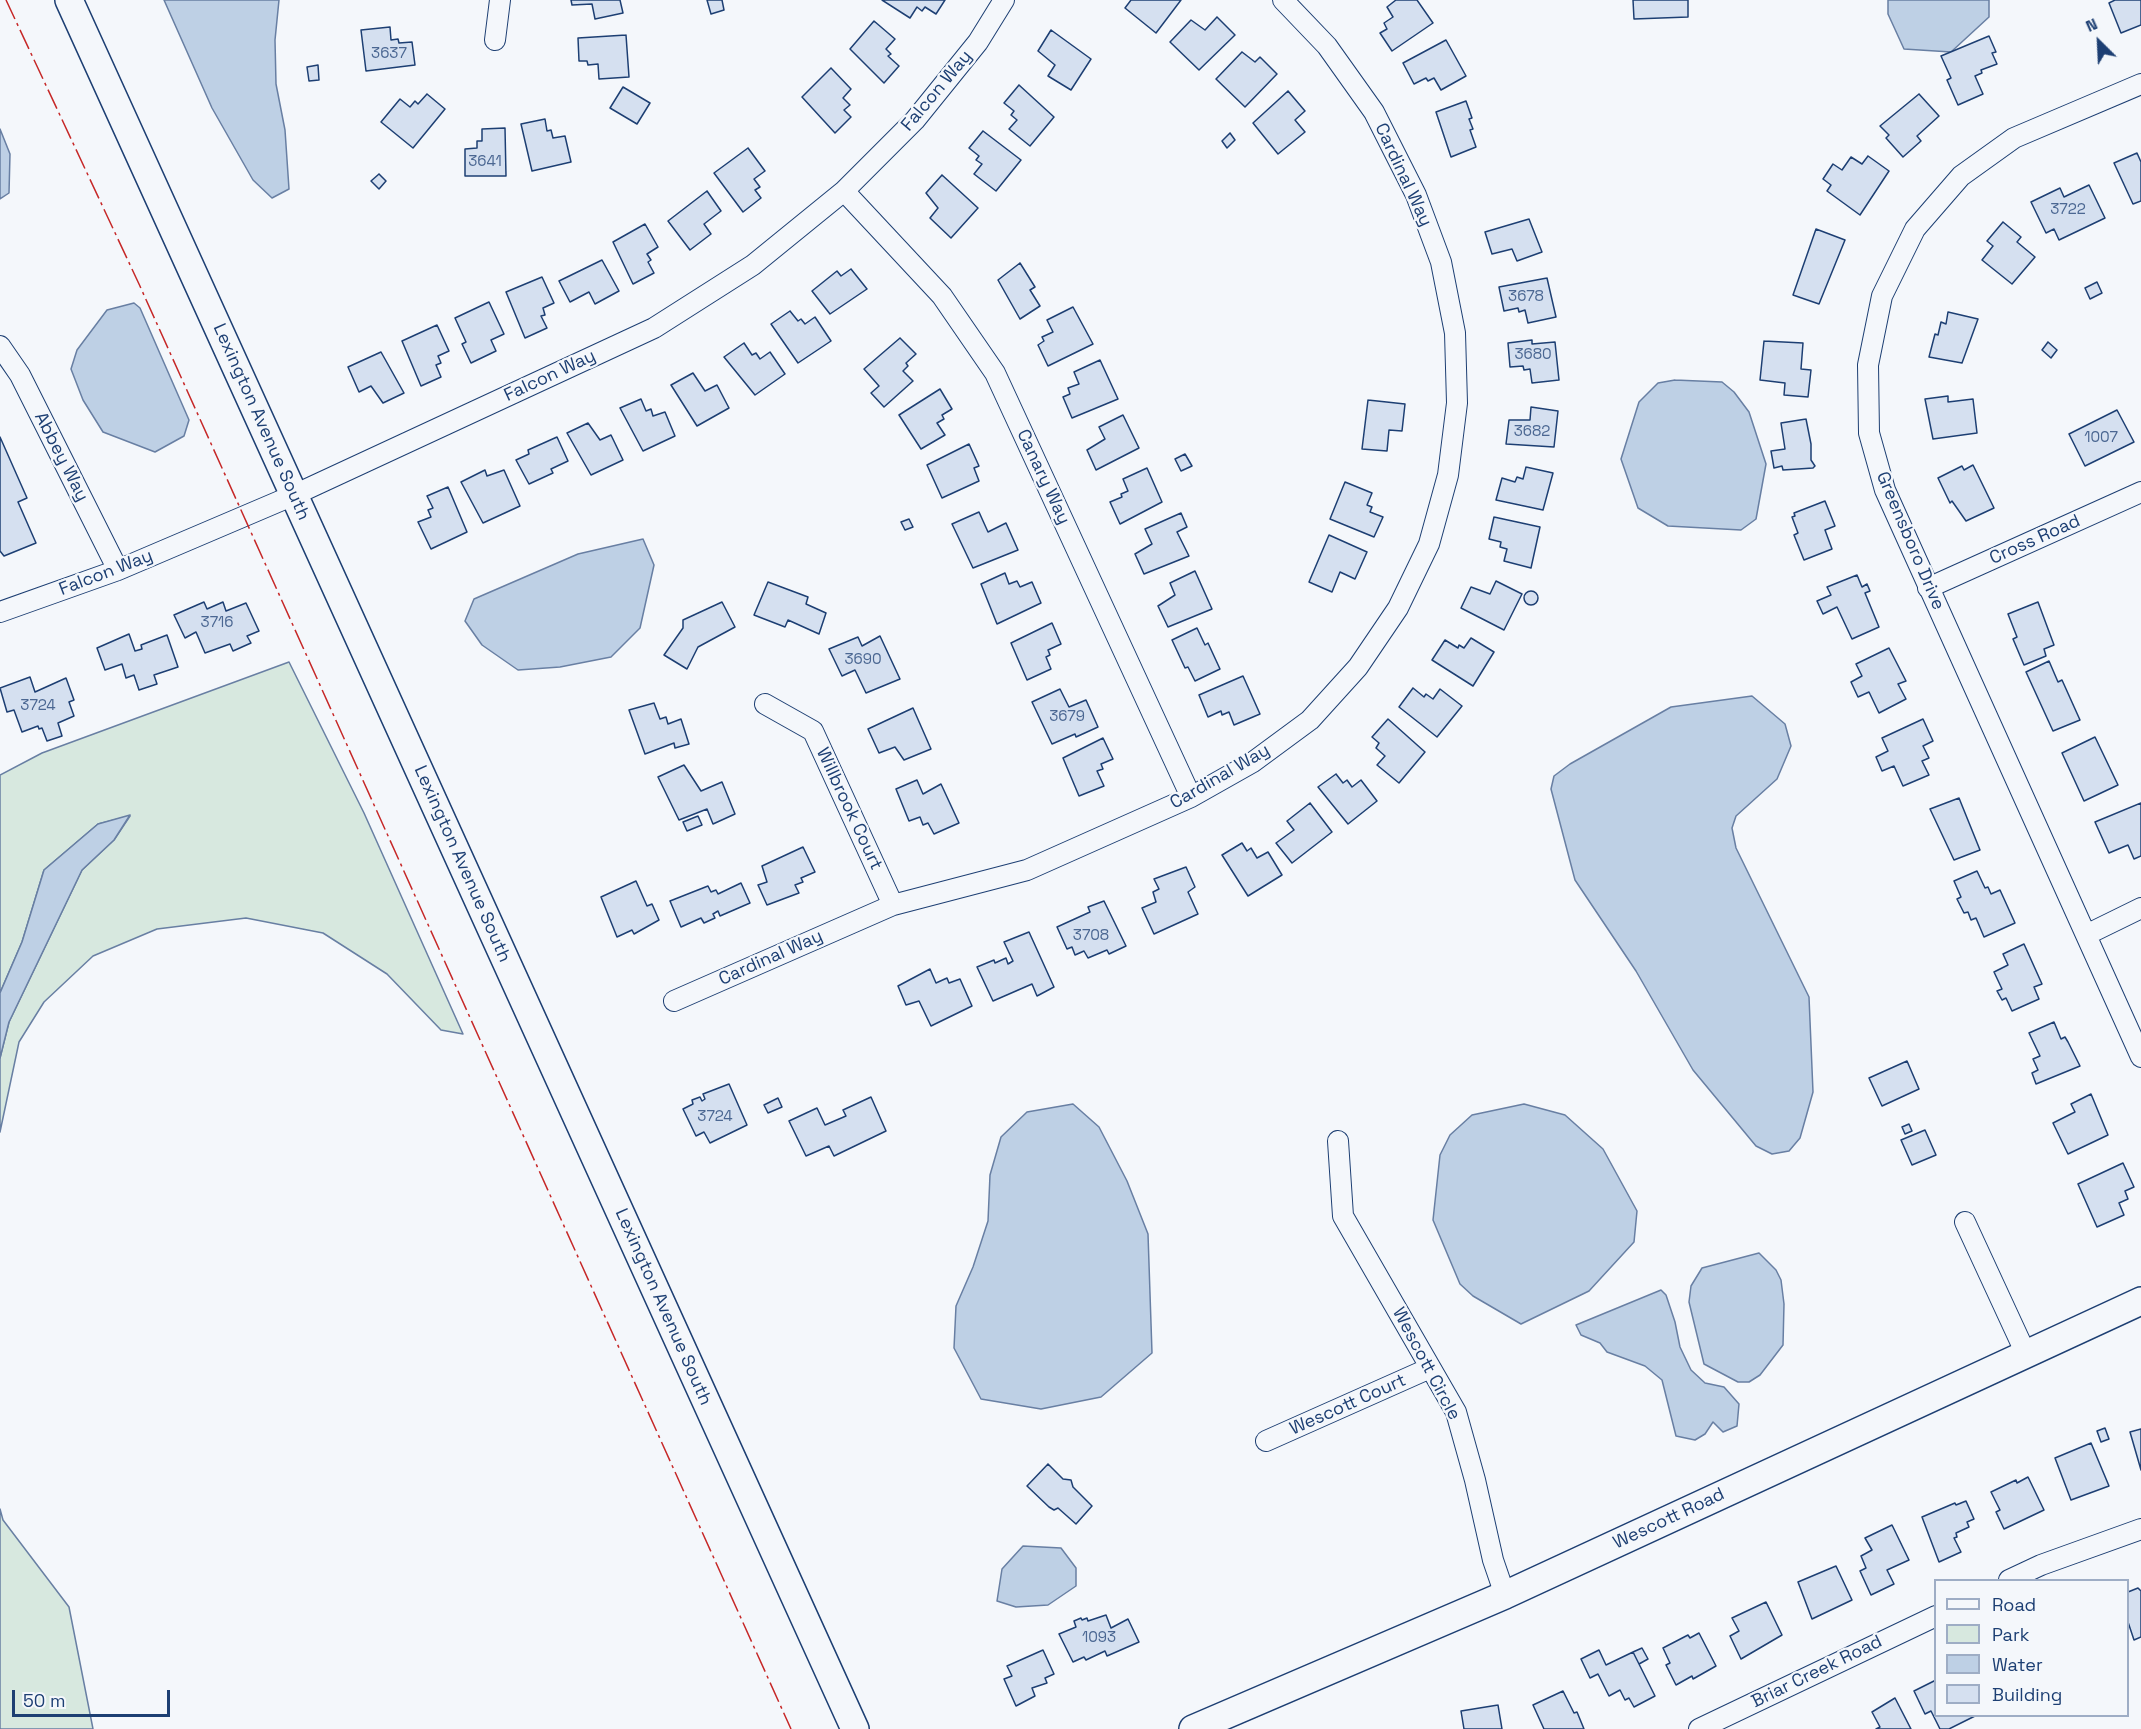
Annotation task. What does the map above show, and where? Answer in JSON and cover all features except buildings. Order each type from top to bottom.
[{"type":"street","name":"Lexington Avenue South","points":[[69,0],[855,1729]]},
{"type":"street","points":[[495,39],[500,0]]},
{"type":"street","name":"Falcon Way","points":[[0,612],[118,570],[294,495],[654,328],[753,265],[844,191],[915,120],[978,42],[1004,0]]},
{"type":"street","name":"Cardinal Way","points":[[674,1000],[893,905],[1027,870],[1191,797],[1253,762],[1310,720],[1358,667],[1398,608],[1429,544],[1448,475],[1457,403],[1455,333],[1441,262],[1416,195],[1374,112],[1327,46],[1283,0]]},
{"type":"street","name":"Greensboro Drive","points":[[2141,84],[2014,138],[1961,176],[1915,229],[1882,296],[1868,365],[1869,433],[1885,490],[2141,1057]]},
{"type":"street","name":"Canary Way","points":[[844,191],[942,296],[995,373],[1191,797]]},
{"type":"street","name":"Abbey Way","points":[[0,346],[20,375],[118,570]]},
{"type":"street","name":"Cross Road","points":[[1928,588],[2141,492]]},
{"type":"street","name":"Willbrook Court","points":[[765,704],[813,731],[893,905]]},
{"type":"street","points":[[2086,935],[2141,908]]},
{"type":"street","name":"Wescott Circle","points":[[1338,1141],[1343,1216],[1456,1412],[1475,1480],[1493,1560],[1505,1595]]},
{"type":"street","points":[[1965,1222],[2026,1354]]},
{"type":"street","name":"Wescott Road","points":[[1193,1729],[1505,1595],[2141,1300]]},
{"type":"street","name":"Wescott Court","points":[[1266,1441],[1430,1368]]},
{"type":"street","points":[[2013,1579],[2041,1565],[2141,1529]]},
{"type":"street","name":"Briar Creek Road","points":[[1699,1729],[1934,1616]]},
{"type":"green space","points":[[289,662],[364,813],[463,1034],[441,1030],[387,974],[323,933],[246,918],[157,929],[93,956],[44,1002],[19,1042],[0,1132],[0,1058],[9,1022],[82,870],[114,840],[130,816],[98,824],[44,870],[22,942],[0,993],[0,775],[42,753]]},
{"type":"green space","points":[[0,1509],[3,1520],[69,1607],[93,1729],[0,1729]]},
{"type":"water","points":[[164,0],[279,0],[275,40],[276,84],[285,130],[289,189],[272,198],[253,180],[212,108]]},
{"type":"water","points":[[1888,0],[1989,0],[1989,17],[1951,52],[1904,49],[1888,14]]},
{"type":"water","points":[[0,129],[10,154],[9,193],[0,199]]},
{"type":"water","points":[[134,303],[140,308],[189,420],[184,436],[155,452],[103,432],[83,400],[71,369],[77,350],[107,310]]},
{"type":"water","points":[[1675,380],[1722,382],[1734,392],[1749,412],[1766,464],[1756,519],[1741,530],[1668,526],[1638,508],[1621,459],[1639,402],[1658,383]]},
{"type":"water","points":[[643,539],[654,565],[640,628],[611,657],[560,667],[518,670],[482,645],[465,621],[474,599],[578,554]]},
{"type":"water","points":[[1752,696],[1785,724],[1791,746],[1777,779],[1736,816],[1732,828],[1736,848],[1809,997],[1813,1092],[1800,1138],[1789,1151],[1772,1154],[1756,1146],[1693,1070],[1636,971],[1575,880],[1551,789],[1554,776],[1570,764],[1671,707]]},
{"type":"water","points":[[130,815],[114,840],[82,870],[9,1022],[0,1058],[0,993],[22,942],[44,870],[98,824]]},
{"type":"water","points":[[1073,1104],[1099,1127],[1127,1181],[1148,1234],[1152,1353],[1101,1397],[1041,1409],[981,1399],[954,1348],[956,1306],[973,1267],[988,1221],[990,1175],[1001,1137],[1027,1112]]},
{"type":"water","points":[[1524,1104],[1565,1115],[1603,1149],[1637,1211],[1634,1242],[1589,1291],[1521,1324],[1473,1296],[1460,1284],[1433,1220],[1440,1155],[1450,1135],[1472,1115]]},
{"type":"water","points":[[1759,1253],[1776,1270],[1781,1280],[1784,1304],[1783,1345],[1760,1375],[1749,1382],[1738,1382],[1704,1364],[1689,1302],[1691,1286],[1702,1268]]},
{"type":"water","points":[[1661,1290],[1666,1295],[1680,1347],[1691,1370],[1705,1383],[1724,1387],[1739,1404],[1737,1426],[1723,1432],[1713,1422],[1705,1434],[1695,1440],[1676,1436],[1662,1380],[1645,1366],[1607,1352],[1600,1343],[1581,1335],[1576,1325]]},
{"type":"water","points":[[1023,1546],[1061,1548],[1076,1568],[1076,1586],[1048,1605],[1016,1607],[997,1601],[1002,1569]]},
{"type":"power","points":[[6,0],[139,284],[791,1729]]}]
